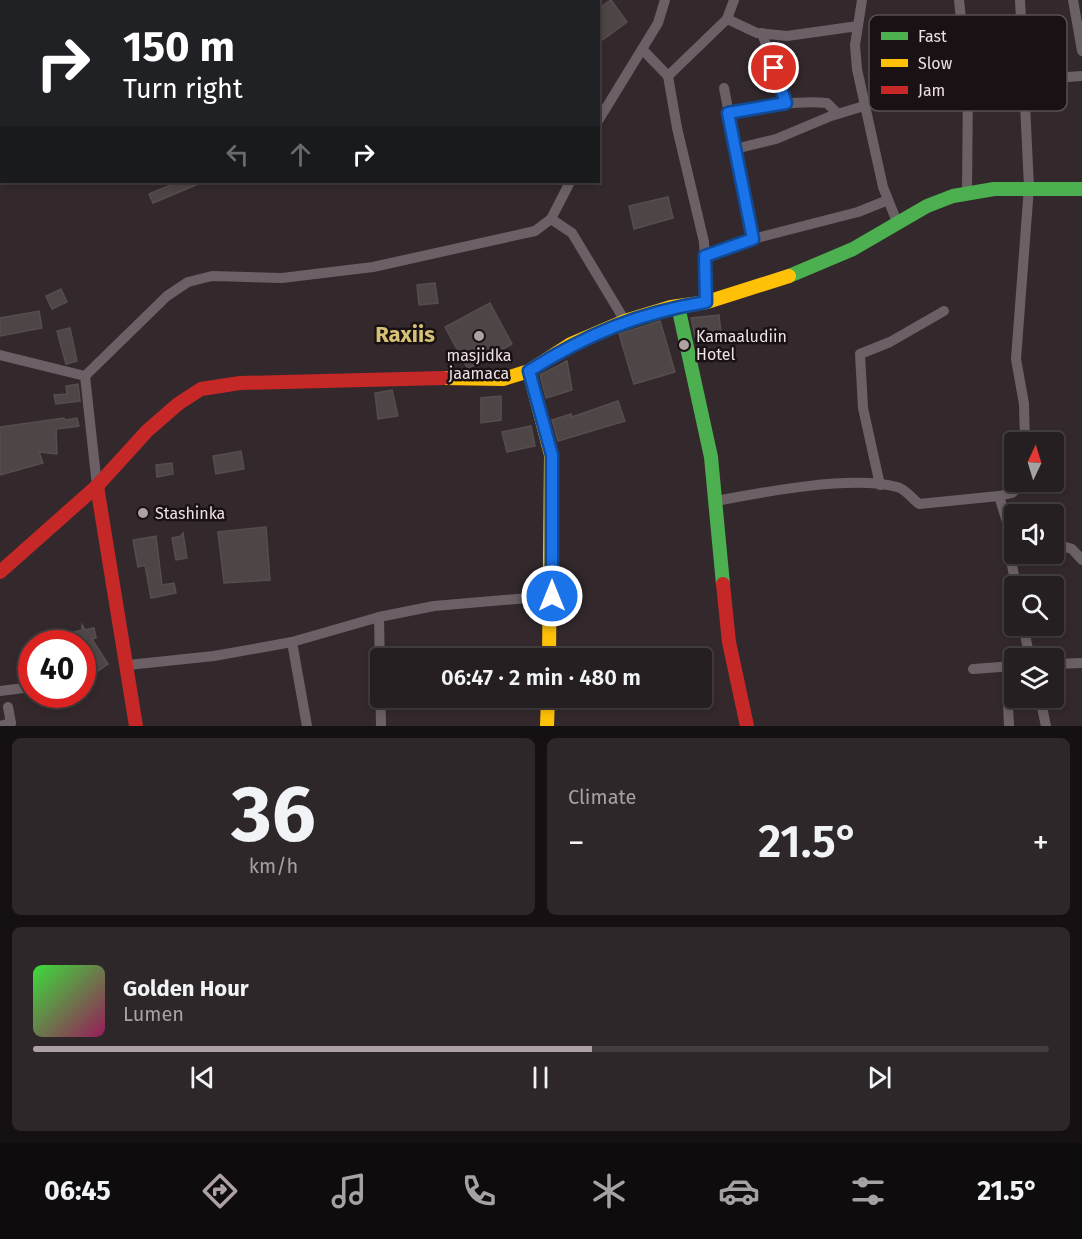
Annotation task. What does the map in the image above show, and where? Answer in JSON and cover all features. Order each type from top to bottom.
[{"type":"street","points":[[600,118],[658,23],[665,0]]},
{"type":"street","points":[[668,76],[727,19],[734,0]]},
{"type":"street","points":[[862,0],[855,45],[864,106],[888,200],[897,222]]},
{"type":"street","points":[[959,0],[961,15]]},
{"type":"street","points":[[1020,0],[1021,15]]},
{"type":"street","points":[[1073,0],[1082,51]]},
{"type":"street","points":[[727,19],[762,33],[787,36],[858,26]]},
{"type":"street","points":[[762,33],[786,103]]},
{"type":"street","points":[[642,49],[668,76],[705,256],[706,302]]},
{"type":"street","points":[[1067,77],[1082,76]]},
{"type":"street","points":[[723,88],[753,239]]},
{"type":"street","points":[[728,113],[786,103],[826,103],[838,114]]},
{"type":"street","points":[[735,149],[776,139],[864,106]]},
{"type":"street","points":[[967,192],[968,111]]},
{"type":"street","points":[[1025,111],[1029,187],[1016,359],[1024,404],[1025,432]]},
{"type":"street","points":[[85,376],[167,296],[188,282],[212,276],[282,278],[373,267],[535,231],[551,219],[569,183]]},
{"type":"street","points":[[0,572],[98,486],[147,431],[178,404],[201,390],[240,383],[398,377],[503,379],[529,371],[571,344],[625,321],[758,288],[821,264],[853,249],[933,203],[967,192],[1029,187],[1082,189]]},
{"type":"street","points":[[705,256],[753,239],[858,212],[888,200]]},
{"type":"street","points":[[551,219],[572,233],[625,321]]},
{"type":"street","points":[[678,306],[711,457],[729,642],[747,726]]},
{"type":"street","points":[[880,485],[863,408],[860,354],[890,342],[944,311]]},
{"type":"street","points":[[0,355],[85,376]]},
{"type":"street","points":[[529,371],[552,455],[552,596],[549,648]]},
{"type":"street","points":[[85,376],[98,486],[136,726]]},
{"type":"street","points":[[716,501],[800,488],[861,483],[900,487],[919,504],[999,496],[1014,492]]},
{"type":"street","points":[[999,496],[1004,508]]},
{"type":"street","points":[[1064,546],[1072,549],[1082,560]]},
{"type":"street","points":[[128,665],[214,656],[292,642],[379,617],[434,606],[552,596]]},
{"type":"street","points":[[379,617],[381,726]]},
{"type":"street","points":[[292,642],[307,726]]},
{"type":"street","points":[[1064,664],[1082,663]]},
{"type":"street","points":[[973,669],[1004,667]]},
{"type":"street","points":[[0,691],[18,689]]},
{"type":"street","points":[[0,726],[11,723],[8,707]]},
{"type":"street","points":[[547,726],[548,708]]},
{"type":"street","points":[[1008,708],[1009,726]]},
{"type":"street","points":[[1042,708],[1046,726]]},
{"type":"building","points":[[611,0],[627,22],[600,42],[600,6]]},
{"type":"building","points":[[176,183],[201,183],[153,203],[149,194]]},
{"type":"building","points":[[668,197],[673,218],[634,229],[629,206]]},
{"type":"building","points":[[435,283],[438,303],[419,305],[417,285]]},
{"type":"building","points":[[61,289],[67,302],[52,309],[46,296]]},
{"type":"building","name":"masjidka jaamaca","points":[[490,303],[512,344],[468,369],[445,327]]},
{"type":"building","points":[[39,311],[42,328],[0,336],[0,318]]},
{"type":"building","points":[[719,315],[721,334],[695,337],[691,318]]},
{"type":"building","points":[[660,321],[675,372],[634,384],[619,334]]},
{"type":"building","points":[[70,328],[77,361],[66,364],[57,331]]},
{"type":"building","points":[[567,361],[572,390],[546,398],[540,375]]},
{"type":"building","points":[[78,384],[80,401],[56,404],[54,395],[67,394],[66,386]]},
{"type":"building","points":[[392,390],[398,416],[378,419],[375,393]]},
{"type":"building","points":[[501,396],[501,420],[481,423],[481,398]]},
{"type":"building","points":[[618,401],[625,421],[558,441],[552,420],[571,414],[572,417]]},
{"type":"building","points":[[64,418],[65,420],[77,418],[79,426],[56,429],[57,454],[39,452],[43,463],[0,475],[0,427]]},
{"type":"building","points":[[531,426],[535,446],[507,452],[502,432]]},
{"type":"building","points":[[241,451],[244,469],[216,474],[213,456]]},
{"type":"building","points":[[172,463],[173,474],[157,477],[156,465]]},
{"type":"building","points":[[266,527],[270,580],[224,583],[218,532]]},
{"type":"building","points":[[183,533],[187,558],[176,560],[172,538],[181,536]]},
{"type":"building","points":[[156,536],[162,585],[174,583],[176,593],[151,598],[145,565],[138,567],[133,540]]},
{"type":"building","points":[[96,645],[108,664],[96,672]]},
{"type":"traffic: fast","points":[[789,276],[853,249],[927,206],[953,196],[994,189],[1082,189]]},
{"type":"traffic: fast","points":[[678,306],[711,457],[723,584]]},
{"type":"traffic: slow","points":[[444,378],[503,379],[529,371],[571,344],[625,321],[671,307],[707,302],[789,276]]},
{"type":"traffic: slow","points":[[529,371],[551,455],[549,648]]},
{"type":"traffic: slow","points":[[547,726],[548,708]]},
{"type":"traffic: jam","points":[[97,486],[147,431],[178,404],[201,389],[240,383],[444,378]]},
{"type":"traffic: jam","points":[[97,486],[136,726]]},
{"type":"traffic: jam","points":[[0,572],[97,486]]},
{"type":"traffic: jam","points":[[723,584],[729,642],[747,726]]},
{"type":"place","name":"masjidka jaamaca","points":[[479,336]]},
{"type":"place","name":"Kamaaludiin Hotel","points":[[684,345]]},
{"type":"place","name":"Stashinka","points":[[143,513]]},
{"type":"district","name":"Raxiis","points":[[405,334]]},
{"type":"route","points":[[552,596],[552,455],[529,371],[571,344],[625,321],[671,307],[706,302],[705,256],[753,239],[728,113],[786,103],[774,68]]}]
